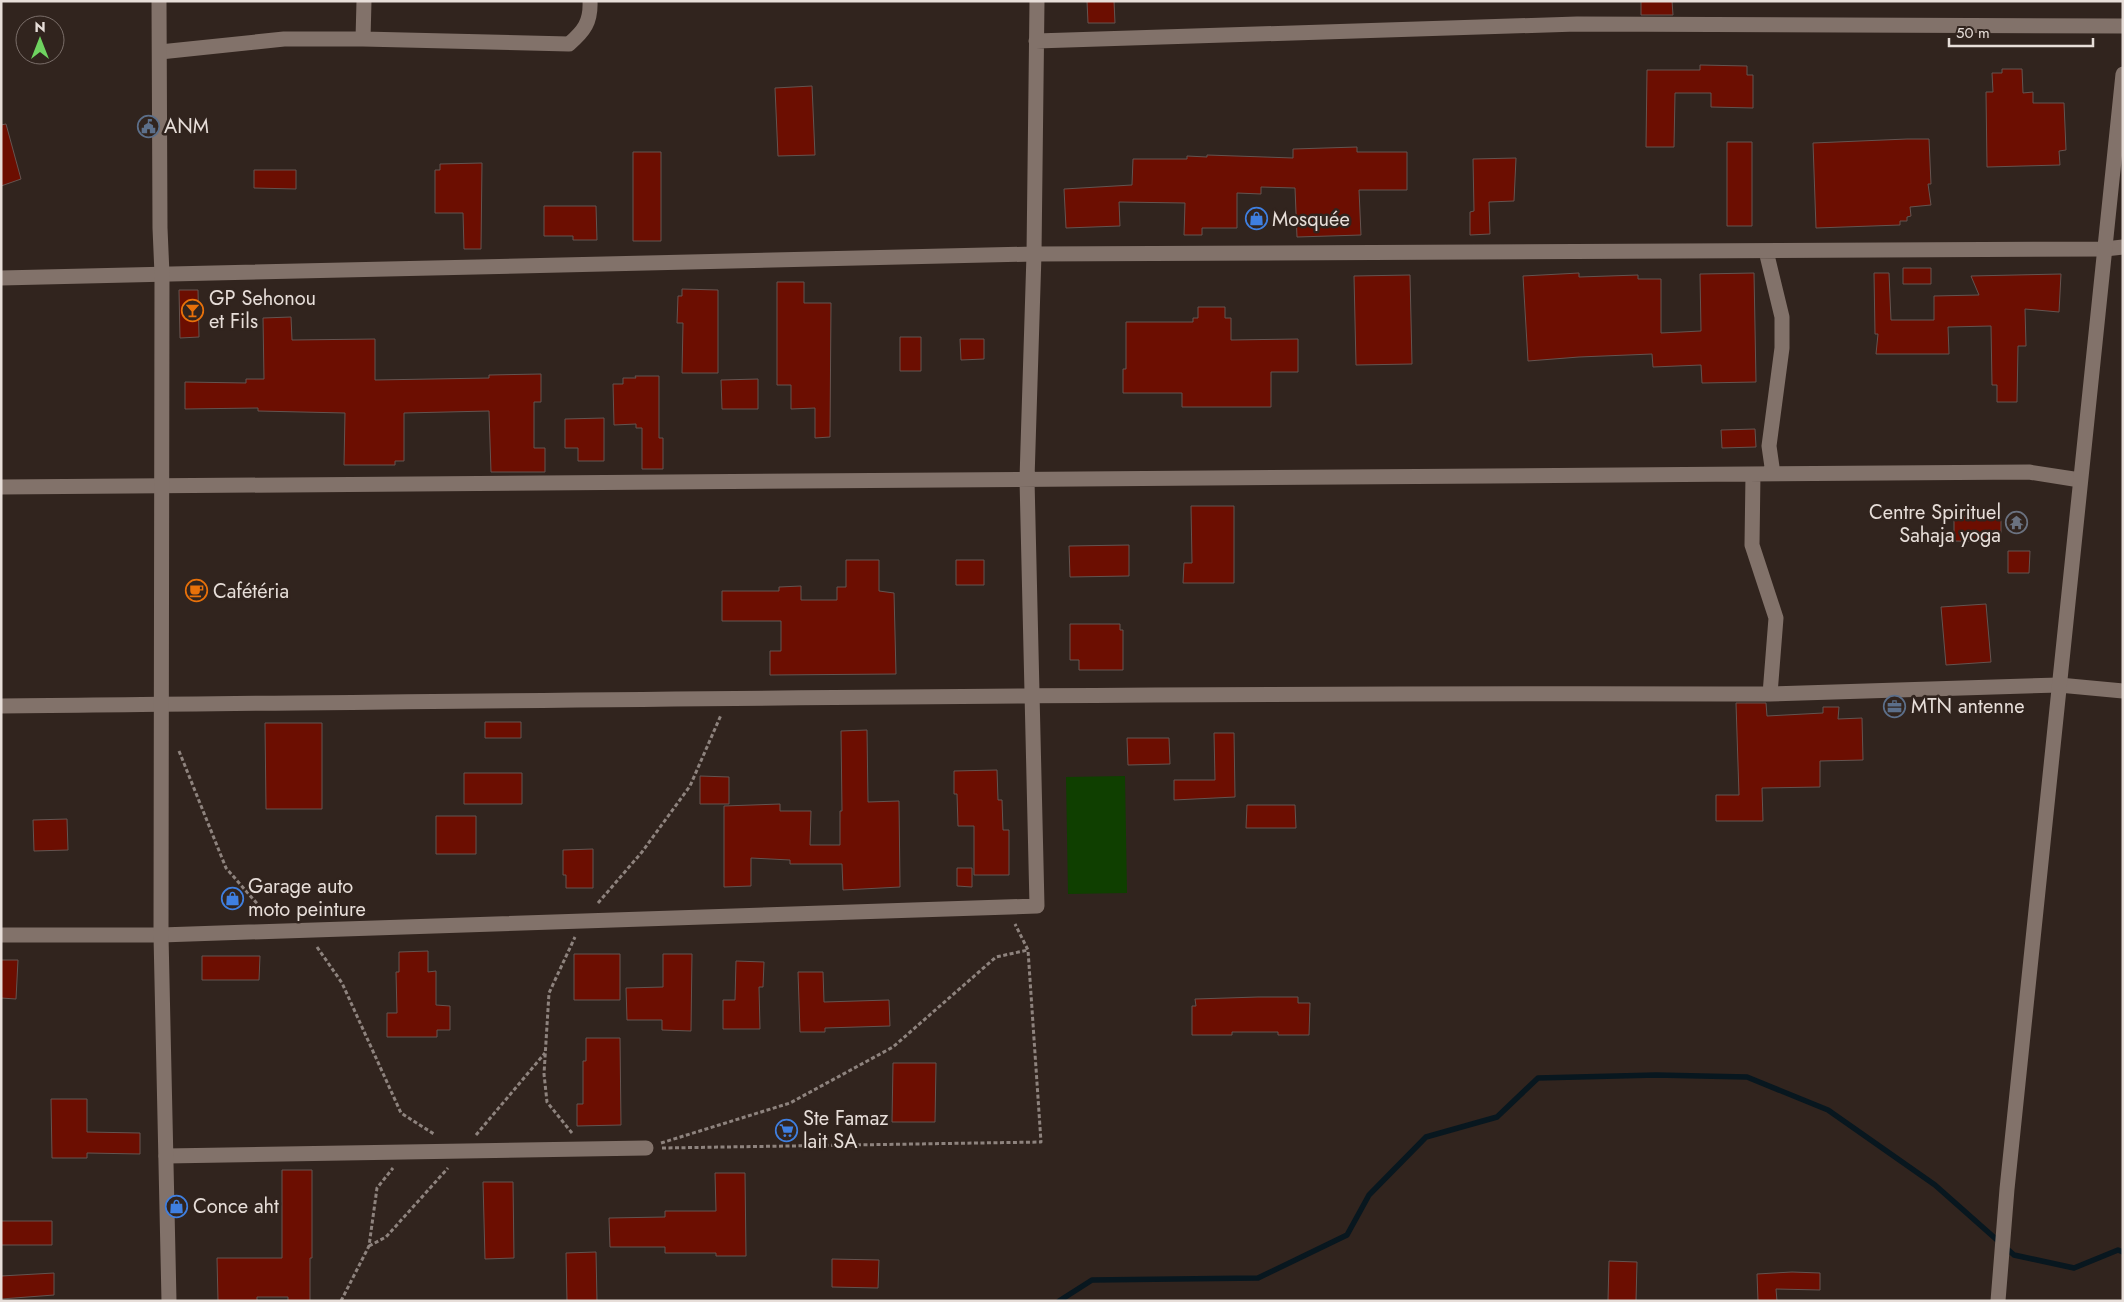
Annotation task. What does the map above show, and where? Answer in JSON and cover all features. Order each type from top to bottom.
[{"type":"street","points":[[159,1],[162,274],[161,935],[169,1301]]},
{"type":"street","points":[[362,39],[364,1]]},
{"type":"street","points":[[160,52],[284,39],[569,44],[584,31],[590,11],[590,1]]},
{"type":"street","points":[[1,935],[161,935],[1037,906],[1034,696],[1027,480],[1034,254],[1037,1]]},
{"type":"street","points":[[1036,41],[1577,24],[2123,26]]},
{"type":"street","points":[[1998,1301],[2007,1189],[2123,74]]},
{"type":"street","points":[[1,278],[1034,254],[2104,249],[2123,246]]},
{"type":"street","points":[[1766,250],[1782,316],[1782,348],[1770,446],[1773,474]]},
{"type":"street","points":[[1,487],[2029,472],[2080,480]]},
{"type":"street","points":[[1753,474],[1752,545],[1776,618],[1770,694]]},
{"type":"street","points":[[1,706],[1433,693],[1770,694],[2059,685],[2123,692]]},
{"type":"street","points":[[166,1156],[646,1148]]},
{"type":"path","points":[[646,1148],[1041,1142],[1028,950],[1007,907]]},
{"type":"path","points":[[646,1148],[790,1103],[893,1047],[996,958],[1028,950]]},
{"type":"path","points":[[341,1301],[369,1246],[377,1188],[406,1152]]},
{"type":"green space","points":[[1125,776],[1127,893],[1068,894],[1066,777]]},
{"type":"building","points":[[1087,1],[1114,1],[1115,23],[1088,23]]},
{"type":"building","points":[[1641,1],[1672,1],[1673,15],[1641,15]]},
{"type":"building","points":[[1700,65],[1747,66],[1747,75],[1753,75],[1753,108],[1711,107],[1711,93],[1675,93],[1674,147],[1646,147],[1647,70],[1700,70]]},
{"type":"building","points":[[2002,69],[2022,69],[2023,93],[2033,92],[2033,103],[2064,103],[2066,150],[2059,151],[2060,165],[1987,167],[1986,92],[1993,92],[1992,73],[2002,73]]},
{"type":"building","points":[[812,86],[815,155],[778,156],[775,88]]},
{"type":"building","points":[[6,124],[21,179],[1,186],[1,125]]},
{"type":"building","points":[[1929,139],[1931,184],[1928,184],[1931,205],[1910,207],[1911,216],[1907,217],[1907,221],[1900,221],[1900,225],[1816,228],[1813,143]]},
{"type":"building","points":[[1727,142],[1752,142],[1752,226],[1727,226]]},
{"type":"building","points":[[1357,147],[1357,152],[1407,152],[1407,190],[1359,190],[1361,235],[1297,237],[1295,188],[1261,187],[1261,194],[1237,193],[1237,228],[1202,228],[1202,235],[1184,235],[1185,203],[1119,202],[1120,226],[1066,228],[1064,189],[1132,185],[1133,159],[1187,159],[1187,156],[1207,157],[1207,155],[1293,158],[1293,149]]},
{"type":"building","points":[[633,152],[661,152],[661,241],[633,241]]},
{"type":"building","points":[[1516,158],[1514,201],[1489,202],[1490,234],[1470,235],[1470,212],[1474,211],[1473,159]]},
{"type":"building","points":[[482,163],[481,249],[464,249],[463,213],[435,213],[435,170],[440,170],[440,164]]},
{"type":"building","points":[[254,170],[296,170],[296,189],[254,188]]},
{"type":"building","points":[[544,206],[596,206],[597,240],[573,240],[573,236],[544,236]]},
{"type":"building","points":[[1903,268],[1931,268],[1931,284],[1903,284]]},
{"type":"building","points":[[1579,273],[1579,277],[1638,275],[1638,279],[1661,279],[1661,333],[1701,331],[1700,274],[1754,273],[1756,382],[1702,383],[1701,365],[1653,367],[1652,354],[1528,361],[1523,276]]},
{"type":"building","points":[[1874,273],[1889,273],[1891,320],[1934,320],[1934,296],[1979,295],[1971,276],[2061,274],[2059,312],[2025,309],[2026,346],[2018,346],[2017,402],[1997,402],[1997,385],[1992,385],[1991,326],[1948,327],[1949,354],[1876,354],[1878,334],[1875,334]]},
{"type":"building","points":[[1410,275],[1412,364],[1356,365],[1354,276]]},
{"type":"building","points":[[777,282],[804,282],[804,303],[831,303],[830,437],[815,438],[815,408],[791,409],[791,385],[777,385]]},
{"type":"building","points":[[682,289],[718,290],[718,373],[682,373],[683,323],[677,323],[678,296],[682,296]]},
{"type":"building","points":[[179,290],[198,290],[199,337],[180,338]]},
{"type":"building","points":[[1198,307],[1225,307],[1225,318],[1231,318],[1231,340],[1298,339],[1298,372],[1271,372],[1271,407],[1182,407],[1182,393],[1123,393],[1123,369],[1126,369],[1126,322],[1193,322],[1193,318],[1198,318]]},
{"type":"building","points":[[291,317],[292,340],[375,339],[375,380],[489,378],[489,375],[541,374],[541,402],[534,402],[534,448],[545,448],[545,472],[491,472],[489,411],[404,413],[404,461],[395,461],[395,465],[344,465],[345,413],[258,411],[258,408],[185,409],[185,382],[246,383],[246,379],[264,379],[263,318]]},
{"type":"building","points":[[900,337],[921,337],[921,371],[900,371]]},
{"type":"building","points":[[960,339],[984,339],[984,359],[961,360]]},
{"type":"building","points":[[635,376],[659,376],[659,438],[663,438],[663,469],[642,469],[642,428],[636,428],[636,424],[614,425],[613,384],[623,384],[623,378],[636,378]]},
{"type":"building","points":[[758,379],[758,409],[722,409],[721,380]]},
{"type":"building","points":[[604,418],[604,461],[578,461],[578,448],[565,448],[565,419]]},
{"type":"building","points":[[1755,429],[1756,447],[1722,448],[1721,430]]},
{"type":"building","points":[[1191,506],[1234,506],[1234,583],[1183,583],[1184,563],[1192,563]]},
{"type":"building","points":[[1954,516],[2001,516],[2001,542],[1954,541]]},
{"type":"building","points":[[1129,545],[1129,576],[1070,577],[1069,546]]},
{"type":"building","points":[[2008,551],[2030,551],[2029,573],[2008,573]]},
{"type":"building","points":[[846,560],[879,560],[879,591],[894,593],[896,674],[770,675],[770,651],[781,651],[781,621],[722,621],[722,591],[779,591],[779,587],[801,586],[801,600],[837,600],[837,587],[846,587]]},
{"type":"building","points":[[956,560],[984,560],[984,585],[956,585]]},
{"type":"building","points":[[1986,604],[1991,662],[1946,665],[1941,607]]},
{"type":"building","points":[[1070,624],[1120,624],[1120,630],[1123,630],[1123,670],[1079,670],[1079,660],[1070,660]]},
{"type":"building","points":[[1736,703],[1766,703],[1767,716],[1823,713],[1823,707],[1839,707],[1838,719],[1862,718],[1863,760],[1820,761],[1820,787],[1762,788],[1763,821],[1716,821],[1716,795],[1739,795]]},
{"type":"building","points":[[485,722],[521,722],[521,738],[485,738]]},
{"type":"building","points":[[265,723],[322,723],[322,809],[266,809]]},
{"type":"building","points":[[867,730],[868,802],[899,801],[900,887],[843,890],[842,864],[790,864],[790,860],[751,858],[751,886],[724,887],[724,806],[780,804],[780,811],[811,811],[810,845],[840,845],[840,811],[842,811],[841,731]]},
{"type":"building","points":[[1214,733],[1234,733],[1235,797],[1174,800],[1174,780],[1215,780]]},
{"type":"building","points":[[1127,738],[1169,738],[1170,764],[1128,765]]},
{"type":"building","points":[[997,770],[998,800],[1002,800],[1003,830],[1009,830],[1009,875],[974,875],[974,826],[958,826],[957,794],[954,794],[954,771]]},
{"type":"building","points":[[464,773],[522,773],[522,804],[464,804]]},
{"type":"building","points":[[700,776],[729,777],[729,804],[700,804]]},
{"type":"building","points":[[1247,805],[1295,805],[1296,828],[1246,828]]},
{"type":"building","points":[[436,816],[476,816],[476,854],[436,854]]},
{"type":"building","points":[[67,819],[68,850],[34,851],[33,820]]},
{"type":"building","points":[[593,849],[593,888],[566,888],[566,875],[563,875],[563,850]]},
{"type":"building","points":[[957,868],[972,868],[972,887],[957,886]]},
{"type":"building","points":[[428,951],[428,972],[436,971],[436,1005],[450,1006],[450,1030],[437,1030],[437,1037],[387,1037],[387,1013],[397,1013],[396,972],[399,972],[399,952]]},
{"type":"building","points":[[574,954],[620,954],[620,1000],[574,1000]]},
{"type":"building","points":[[663,954],[692,954],[691,1031],[662,1030],[662,1020],[627,1020],[626,988],[663,987]]},
{"type":"building","points":[[202,956],[260,956],[259,980],[202,980]]},
{"type":"building","points":[[1,960],[18,960],[16,999],[1,998]]},
{"type":"building","points":[[736,961],[764,962],[763,987],[759,987],[760,1029],[723,1029],[723,1000],[735,1000]]},
{"type":"building","points":[[798,972],[823,972],[824,1002],[889,1000],[890,1026],[825,1028],[825,1032],[800,1032]]},
{"type":"building","points":[[1298,997],[1298,1003],[1310,1003],[1309,1035],[1278,1035],[1278,1032],[1232,1032],[1232,1035],[1192,1035],[1192,1006],[1196,1006],[1195,999]]},
{"type":"building","points":[[586,1038],[620,1038],[621,1125],[577,1126],[577,1104],[583,1104],[583,1061],[586,1061]]},
{"type":"building","points":[[893,1063],[936,1063],[935,1122],[892,1122]]},
{"type":"building","points":[[51,1099],[87,1099],[87,1132],[140,1133],[140,1154],[87,1153],[87,1158],[52,1158]]},
{"type":"building","points":[[282,1170],[312,1170],[310,1301],[288,1301],[288,1297],[257,1297],[257,1301],[218,1301],[217,1258],[282,1258]]},
{"type":"building","points":[[715,1173],[745,1173],[746,1256],[716,1256],[716,1253],[665,1253],[665,1247],[610,1247],[609,1218],[665,1217],[665,1211],[716,1211]]},
{"type":"building","points":[[483,1182],[513,1182],[514,1258],[485,1259]]},
{"type":"building","points":[[1,1221],[52,1221],[52,1245],[1,1245]]},
{"type":"building","points":[[596,1252],[597,1301],[567,1301],[566,1253]]},
{"type":"building","points":[[832,1259],[879,1260],[878,1288],[832,1287]]},
{"type":"building","points":[[1609,1261],[1637,1262],[1636,1301],[1608,1301]]},
{"type":"building","points":[[54,1273],[54,1295],[1,1299],[1,1276]]},
{"type":"building","points":[[1820,1273],[1820,1290],[1776,1289],[1777,1301],[1758,1301],[1757,1274]]},
{"type":"waterway","points":[[1059,1301],[1092,1280],[1258,1278],[1347,1235],[1369,1195],[1426,1137],[1497,1117],[1538,1078],[1656,1075],[1747,1077],[1828,1110],[1935,1185],[2014,1255],[2074,1268],[2118,1250],[2123,1252]]},
{"type":"place","name":"ANM","points":[[148,126]]},
{"type":"place","name":"Mosquée","points":[[1256,219]]},
{"type":"place","name":"GP Sehonou et Fils","points":[[193,310]]},
{"type":"place","name":"Centre Spirituel Sahaja yoga","points":[[2017,523]]},
{"type":"place","name":"Cafétéria","points":[[197,591]]},
{"type":"place","name":"MTN antenne","points":[[1895,706]]},
{"type":"place","name":"Garage auto moto peinture","points":[[232,898]]},
{"type":"place","name":"Ste Famaz lait SA","points":[[787,1130]]},
{"type":"place","name":"Conce aht","points":[[177,1206]]}]
